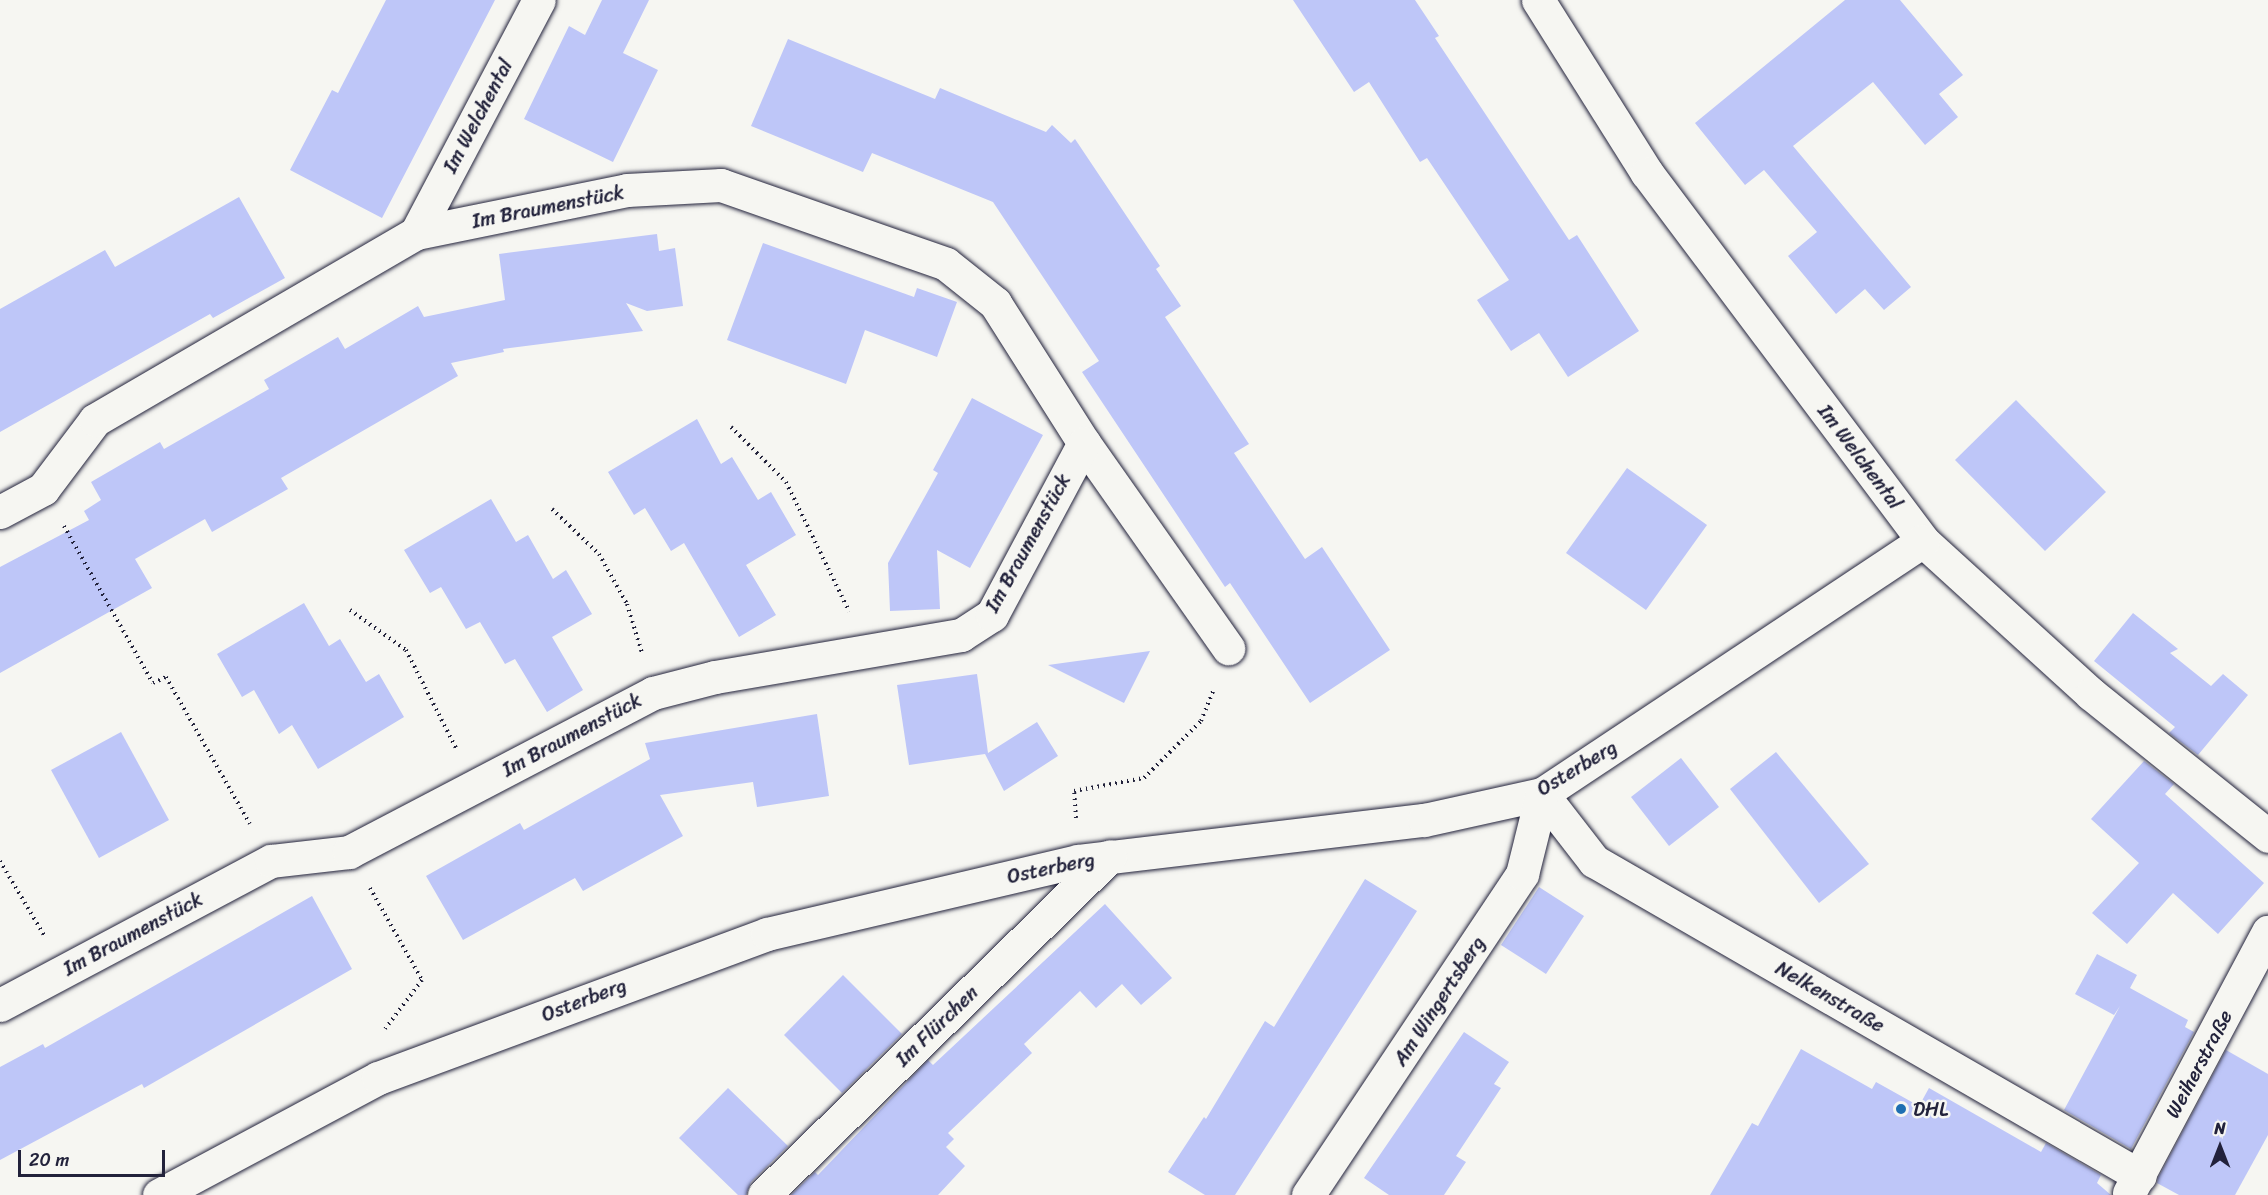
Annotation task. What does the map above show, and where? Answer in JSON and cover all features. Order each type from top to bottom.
[{"type":"street","name":"Im Welchental","points":[[416,233],[539,0]]},
{"type":"street","name":"Im Welchental","points":[[1538,0],[1647,173],[1923,541],[2091,694],[2268,836]]},
{"type":"street","name":"Im Braumenstück","points":[[0,512],[43,489],[95,420],[416,233],[627,190],[722,185],[946,264],[995,303],[1084,443],[1228,648]]},
{"type":"street","name":"Im Braumenstück","points":[[0,1005],[271,861],[349,852],[653,693],[715,676],[961,635],[992,615],[1084,443]]},
{"type":"street","name":"Osterberg","points":[[159,1195],[378,1078],[767,933],[1110,856],[1424,820],[1542,794],[1923,541]]},
{"type":"street","name":"Nelkenstraße","points":[[1542,794],[1594,861],[2134,1185]]},
{"type":"street","name":"Am Wingertsberg","points":[[1308,1195],[1522,874],[1542,794]]},
{"type":"street","name":"Im Flürchen","points":[[764,1195],[1110,856]]},
{"type":"street","name":"Weiherstraße","points":[[2134,1185],[2268,932]]},
{"type":"path","points":[[731,427],[786,482],[868,650]]},
{"type":"path","points":[[43,489],[153,683],[166,676],[271,861]]},
{"type":"path","points":[[552,509],[599,554],[627,604],[653,693]]},
{"type":"path","points":[[351,610],[406,650],[475,786]]},
{"type":"path","points":[[1074,791],[1144,778],[1202,721]]},
{"type":"path","points":[[349,852],[422,980],[377,1040],[378,1078]]},
{"type":"path","points":[[0,861],[65,970]]},
{"type":"building","points":[[386,0],[495,0],[382,218],[290,170],[332,90],[338,93]]},
{"type":"building","points":[[602,0],[649,0],[623,53],[658,70],[613,162],[524,119],[569,26],[585,35]]},
{"type":"building","points":[[1293,0],[1415,0],[1439,36],[1435,38],[1569,240],[1577,235],[1639,331],[1568,377],[1539,333],[1511,351],[1477,300],[1509,280],[1427,158],[1420,162],[1369,82],[1354,92]]},
{"type":"building","points":[[1845,0],[1900,0],[1963,75],[1939,94],[1958,117],[1925,145],[1873,82],[1793,146],[1911,287],[1884,310],[1865,289],[1836,314],[1788,256],[1817,232],[1764,170],[1745,185],[1695,123]]},
{"type":"building","points":[[788,39],[935,99],[940,88],[1046,132],[1052,125],[1071,143],[1075,139],[1160,266],[1156,269],[1181,306],[1165,317],[1249,444],[1234,453],[1305,559],[1322,547],[1390,650],[1310,703],[1230,583],[1225,587],[1082,372],[1099,361],[993,202],[872,153],[863,172],[751,126]]},
{"type":"building","points":[[239,197],[285,278],[213,318],[210,314],[0,432],[0,309],[105,250],[115,267]]},
{"type":"building","points":[[657,234],[659,251],[675,248],[683,306],[647,311],[626,303],[643,331],[503,349],[504,352],[451,363],[458,376],[281,478],[288,489],[212,532],[205,519],[135,559],[152,588],[0,673],[0,567],[89,520],[84,511],[101,500],[91,482],[160,442],[164,449],[269,389],[264,380],[338,337],[345,349],[418,306],[424,317],[505,300],[499,254]]},
{"type":"building","points":[[763,243],[914,297],[917,288],[957,302],[937,357],[865,330],[846,384],[727,340]]},
{"type":"building","points":[[972,398],[1043,435],[970,568],[937,550],[940,609],[890,611],[888,563],[938,473],[933,470]]},
{"type":"building","points":[[2016,400],[2106,492],[2045,551],[1955,460]]},
{"type":"building","points":[[697,419],[721,464],[732,457],[758,500],[771,492],[796,535],[746,565],[776,615],[739,637],[684,543],[671,551],[645,508],[634,515],[608,472]]},
{"type":"building","points":[[1627,468],[1707,525],[1646,610],[1566,553]]},
{"type":"building","points":[[491,499],[516,542],[528,535],[553,579],[566,570],[592,614],[552,637],[583,690],[547,712],[515,659],[505,664],[480,622],[466,629],[441,587],[430,593],[404,550]]},
{"type":"building","points":[[304,603],[329,646],[340,639],[366,682],[379,674],[404,717],[318,769],[292,725],[279,734],[254,690],[242,697],[217,654]]},
{"type":"building","points":[[2133,613],[2178,649],[2170,653],[2211,686],[2223,674],[2248,695],[2198,755],[2169,733],[2175,727],[2094,661]]},
{"type":"building","points":[[1150,651],[1124,703],[1048,665]]},
{"type":"building","points":[[977,674],[988,753],[1037,722],[1058,756],[1004,791],[985,754],[909,765],[897,685]]},
{"type":"building","points":[[817,714],[829,796],[757,807],[753,782],[660,795],[683,836],[583,891],[575,878],[463,940],[426,876],[520,823],[524,830],[650,759],[645,743]]},
{"type":"building","points":[[121,732],[169,820],[99,858],[51,770]]},
{"type":"building","points":[[1776,752],[1869,864],[1819,903],[1730,789]]},
{"type":"building","points":[[1681,758],[1719,807],[1669,846],[1631,797]]},
{"type":"building","points":[[2144,761],[2174,784],[2165,794],[2264,883],[2218,934],[2173,893],[2127,944],[2092,913],[2139,863],[2091,819]]},
{"type":"building","points":[[1365,879],[1417,911],[1235,1195],[1205,1195],[1168,1172],[1204,1117],[1206,1119],[1265,1021],[1274,1027]]},
{"type":"building","points":[[1539,887],[1584,916],[1546,974],[1501,945]]},
{"type":"building","points":[[312,896],[352,969],[144,1088],[142,1084],[0,1160],[0,1067],[43,1044],[45,1048]]},
{"type":"building","points":[[1105,904],[1172,978],[1141,1005],[1122,984],[1096,1008],[1080,991],[1024,1044],[1032,1053],[948,1133],[954,1139],[946,1147],[965,1166],[938,1195],[791,1195],[815,1172],[818,1175],[928,1060],[933,1065]]},
{"type":"building","points":[[2097,954],[2137,975],[2130,988],[2188,1020],[2185,1027],[2194,1032],[2131,1149],[2064,1110],[2120,1006],[2114,1015],[2075,994]]},
{"type":"building","points":[[843,975],[902,1034],[842,1093],[784,1035]]},
{"type":"building","points":[[1464,1032],[1509,1062],[1494,1084],[1501,1088],[1456,1156],[1466,1162],[1444,1195],[1389,1195],[1364,1178]]},
{"type":"building","points":[[1801,1049],[1872,1089],[1876,1082],[1919,1106],[1929,1088],[2041,1152],[2046,1143],[2101,1175],[2097,1183],[2111,1195],[1710,1195],[1752,1123],[1758,1126]]},
{"type":"building","points":[[2226,1050],[2268,1074],[2268,1135],[2235,1195],[2179,1195],[2157,1183],[2158,1178]]},
{"type":"building","points":[[728,1088],[788,1146],[751,1182],[746,1195],[738,1195],[679,1138]]},
{"type":"place","name":"DHL","points":[[1901,1109]]}]
